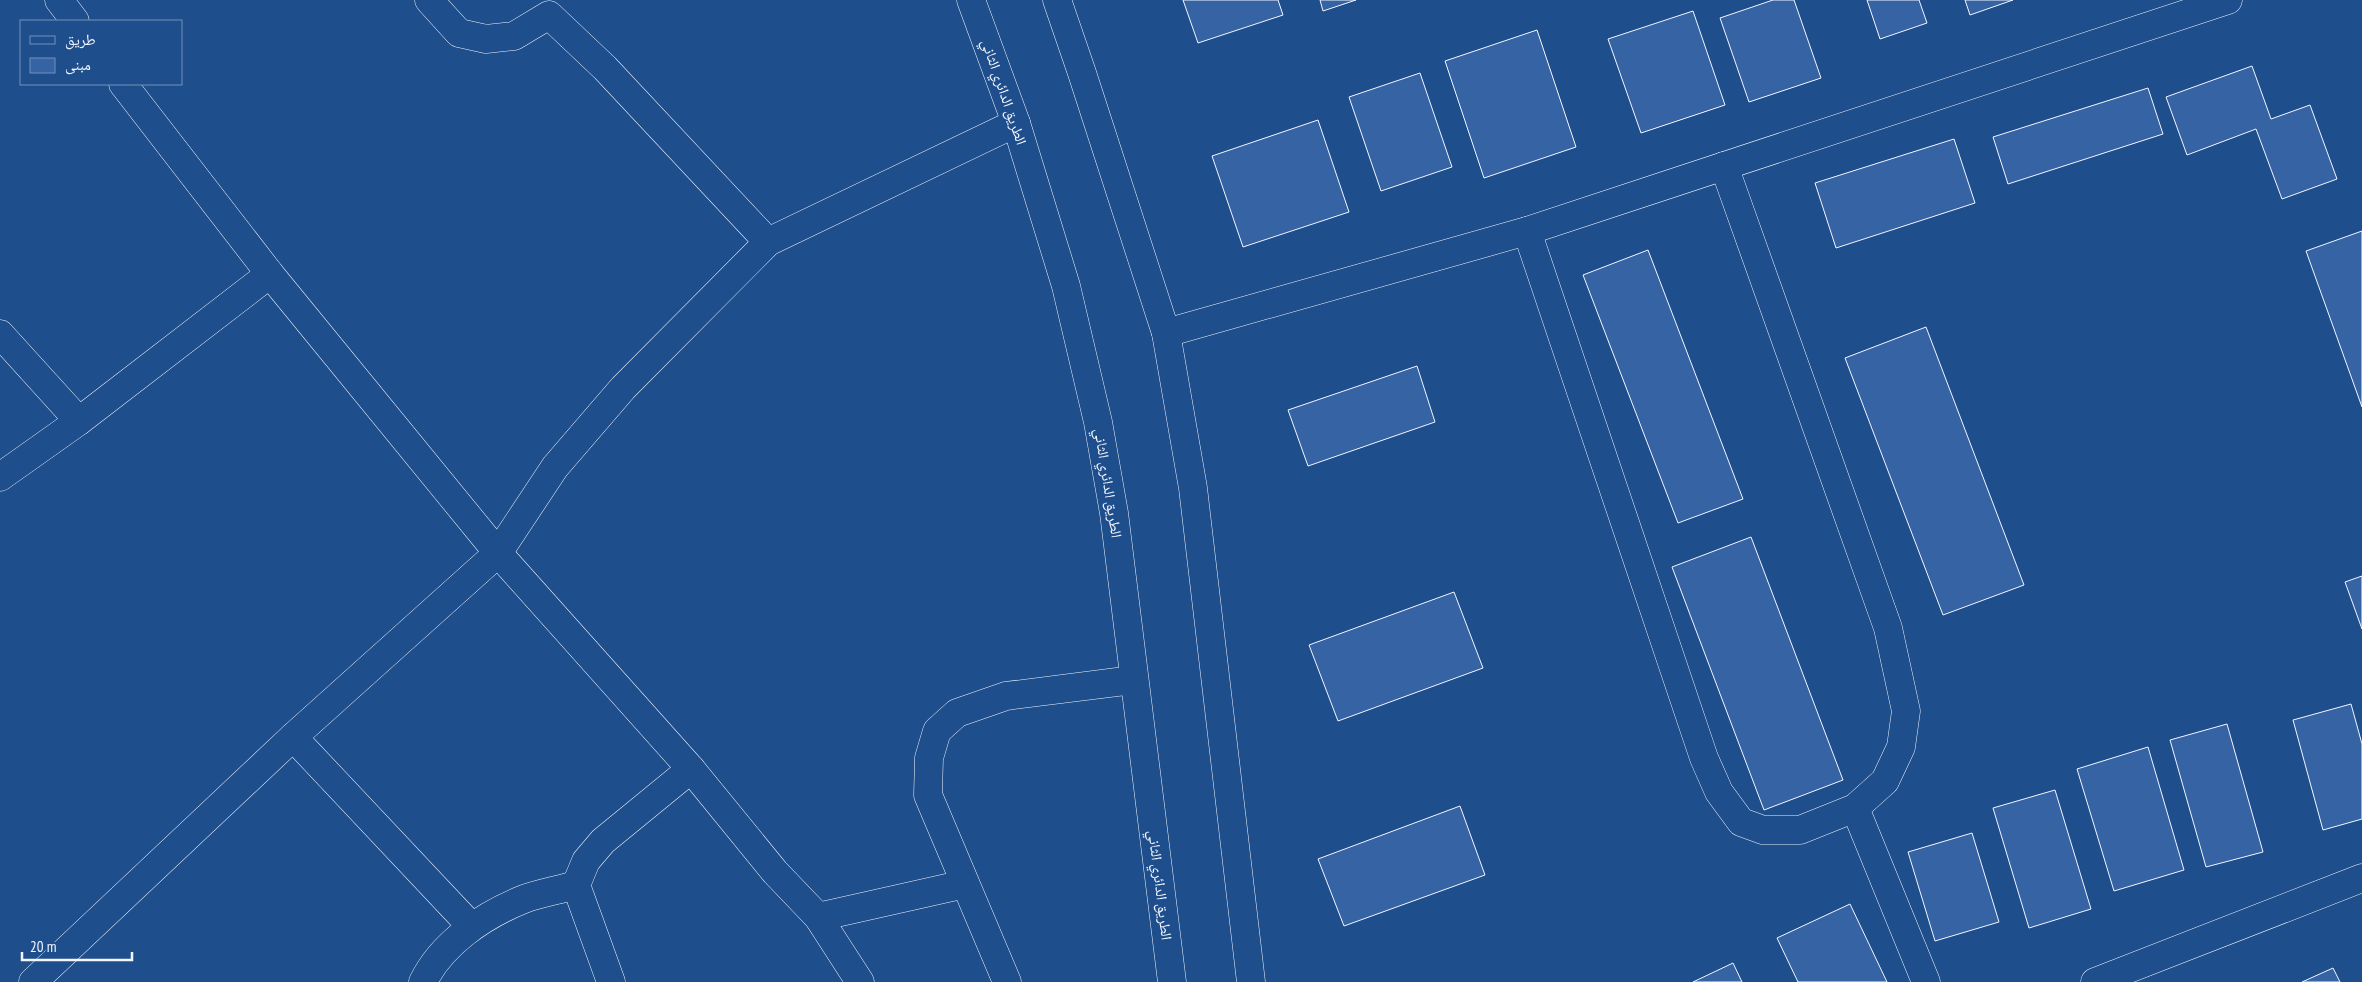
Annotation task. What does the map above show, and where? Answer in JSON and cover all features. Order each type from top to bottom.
[{"type":"street","points":[[59,0],[74,20]]},
{"type":"street","points":[[429,0],[459,33],[486,40],[514,36],[554,8],[612,75],[768,242]]},
{"type":"street","name":"الطريق الدائري الثاني","points":[[971,0],[1016,123],[1066,286],[1098,422],[1114,513],[1133,680],[1172,982]]},
{"type":"street","points":[[1056,0],[1082,73],[1166,334],[1193,488],[1251,982]]},
{"type":"street","points":[[1166,334],[1527,231],[2228,0]]},
{"type":"street","points":[[124,85],[270,274],[498,553],[690,769],[775,872],[818,917],[860,982]]},
{"type":"street","points":[[39,980],[293,737],[498,553],[555,467],[623,388],[768,242],[1016,123]]},
{"type":"street","points":[[1527,231],[1704,758],[1719,792],[1741,822],[1763,830],[1800,830],[1855,808],[1885,781],[1901,747],[1906,711],[1888,628],[1724,166]]},
{"type":"street","points":[[0,477],[80,420],[270,274]]},
{"type":"street","points":[[0,334],[80,420]]},
{"type":"street","points":[[1007,982],[928,795],[929,758],[938,731],[957,713],[1006,696],[1133,680]]},
{"type":"street","points":[[293,737],[471,926]]},
{"type":"street","points":[[611,982],[576,885],[586,861],[603,841],[690,769]]},
{"type":"street","points":[[1855,808],[1926,982]]},
{"type":"street","points":[[2095,982],[2362,878]]},
{"type":"street","points":[[818,917],[965,884]]},
{"type":"street","points":[[422,982],[432,964],[471,926],[524,899],[576,885]]},
{"type":"building","points":[[1183,0],[1278,0],[1283,15],[1198,43]]},
{"type":"building","points":[[1320,0],[1356,0],[1323,11]]},
{"type":"building","points":[[1773,0],[1794,0],[1821,78],[1749,102],[1720,18]]},
{"type":"building","points":[[1867,0],[1919,0],[1927,23],[1880,39]]},
{"type":"building","points":[[1965,0],[2013,0],[1970,15]]},
{"type":"building","points":[[1693,11],[1725,105],[1641,133],[1608,39]]},
{"type":"building","points":[[1537,30],[1576,147],[1484,178],[1445,61]]},
{"type":"building","points":[[2252,66],[2271,119],[2310,105],[2337,179],[2282,199],[2256,129],[2187,155],[2166,97]]},
{"type":"building","points":[[1420,73],[1452,167],[1381,191],[1349,97]]},
{"type":"building","points":[[2148,88],[2163,134],[2008,184],[1993,137]]},
{"type":"building","points":[[1318,120],[1349,212],[1243,247],[1212,156]]},
{"type":"building","points":[[1954,139],[1975,203],[1836,248],[1815,183]]},
{"type":"building","points":[[2362,231],[2362,407],[2306,251]]},
{"type":"building","points":[[1648,250],[1743,499],[1678,523],[1583,275]]},
{"type":"building","points":[[1926,327],[2024,585],[1943,615],[1845,358]]},
{"type":"building","points":[[1417,366],[1435,422],[1308,466],[1288,410]]},
{"type":"building","points":[[1751,537],[1843,780],[1764,810],[1672,567]]},
{"type":"building","points":[[2362,576],[2362,629],[2345,582]]},
{"type":"building","points":[[1454,592],[1483,668],[1338,721],[1309,645]]},
{"type":"building","points":[[2351,704],[2362,744],[2362,819],[2323,830],[2293,720]]},
{"type":"building","points":[[2227,724],[2263,852],[2206,867],[2170,740]]},
{"type":"building","points":[[2148,747],[2184,870],[2114,891],[2077,769]]},
{"type":"building","points":[[2055,790],[2091,909],[2029,928],[1993,808]]},
{"type":"building","points":[[1460,806],[1485,875],[1344,926],[1318,859]]},
{"type":"building","points":[[1972,833],[1999,922],[1935,941],[1908,852]]},
{"type":"building","points":[[1850,904],[1887,982],[1798,982],[1777,938]]},
{"type":"building","points":[[1733,963],[1742,982],[1693,982]]},
{"type":"building","points":[[2333,968],[2340,982],[2302,982]]}]
